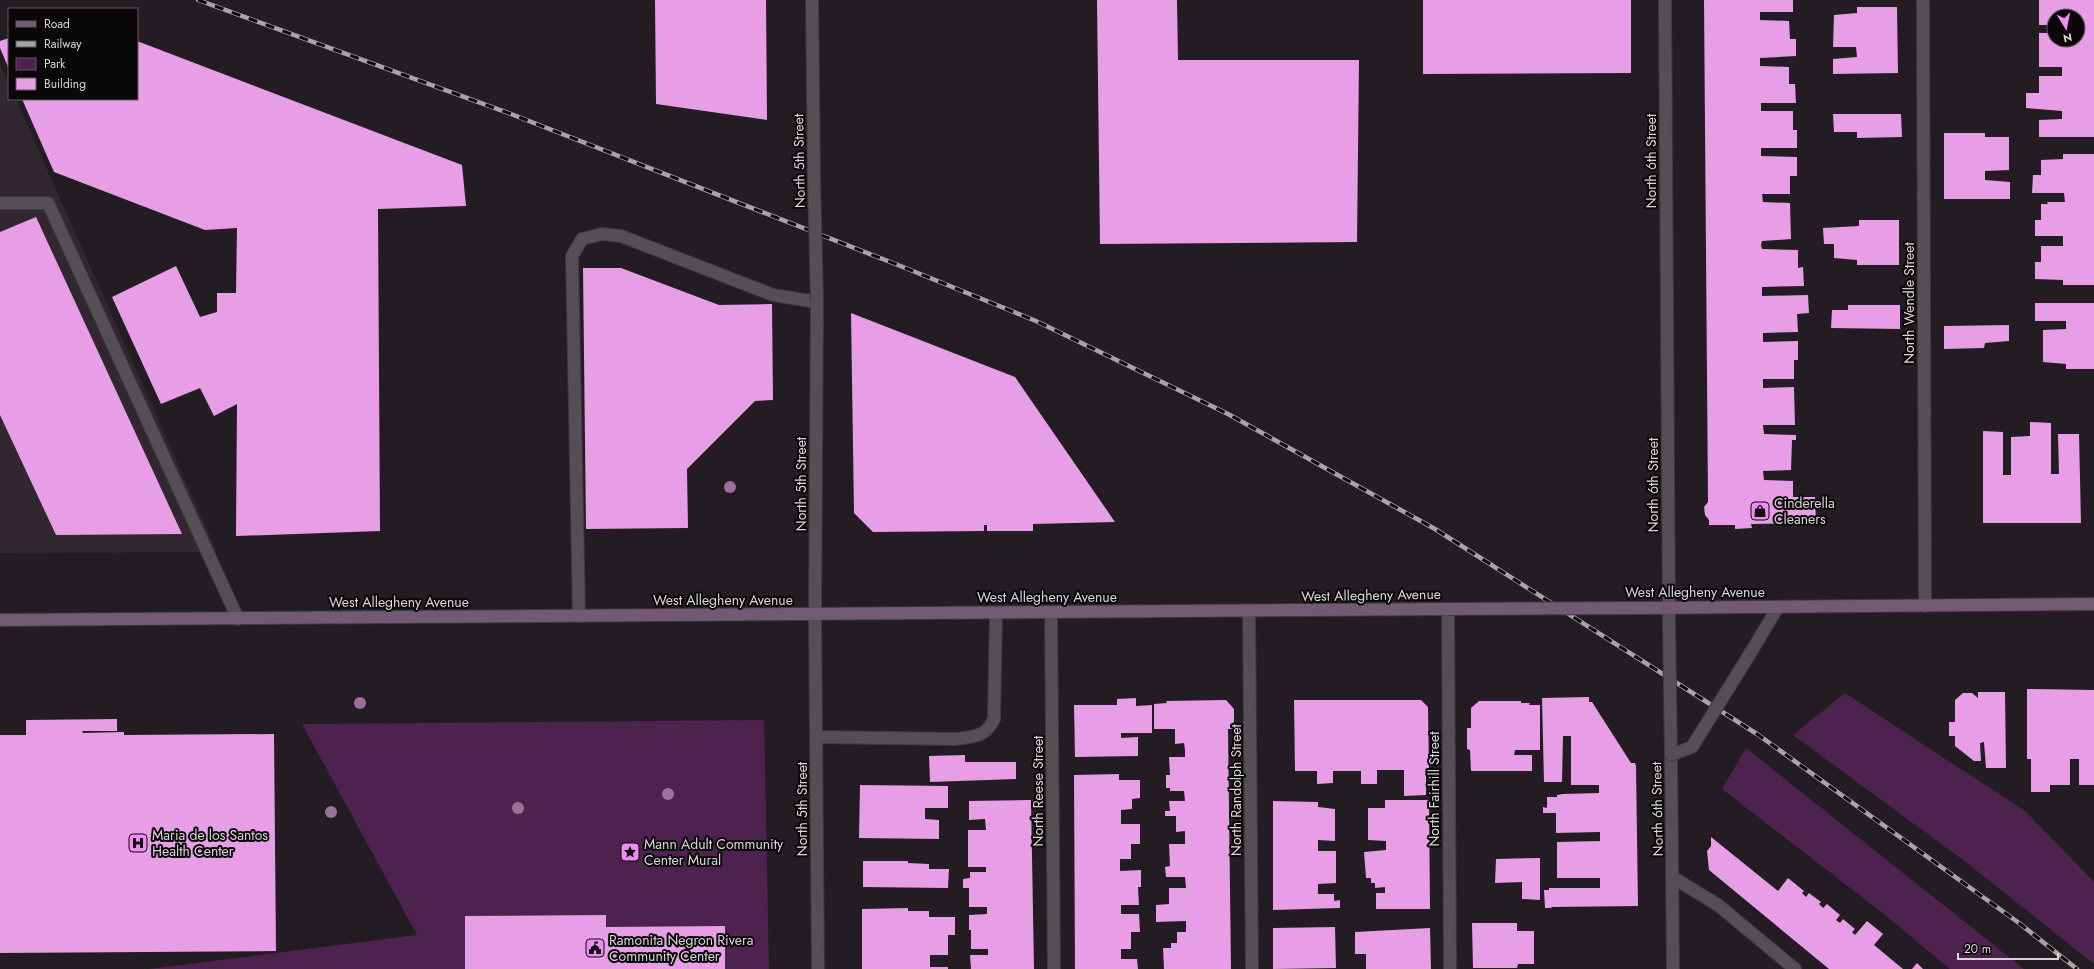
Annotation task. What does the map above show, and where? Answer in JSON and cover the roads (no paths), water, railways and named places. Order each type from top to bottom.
[{"type":"main road","name":"West Allegheny Avenue","points":[[0,620],[2094,604]]},
{"type":"street","name":"North 5th Street","points":[[812,0],[817,302],[815,614],[818,969]]},
{"type":"street","name":"North 6th Street","points":[[1665,0],[1668,608],[1673,969]]},
{"type":"street","name":"North Wendle Street","points":[[1923,0],[1925,606]]},
{"type":"street","points":[[0,203],[48,203],[238,619]]},
{"type":"street","points":[[579,616],[572,256],[582,239],[602,234],[621,236],[773,295],[817,302]]},
{"type":"street","points":[[1671,755],[1692,747],[1778,607]]},
{"type":"street","name":"North Fairhill Street","points":[[1448,609],[1450,969]]},
{"type":"street","name":"North Randolph Street","points":[[1249,611],[1252,969]]},
{"type":"street","name":"North Reese Street","points":[[1051,612],[1054,969]]},
{"type":"street","points":[[816,737],[956,739],[978,736],[989,730],[994,719],[996,613]]},
{"type":"street","points":[[1672,877],[1718,905],[1795,969]]},
{"type":"railway","points":[[198,0],[511,114],[898,265],[1036,321],[1228,414],[1435,529],[1757,734],[2019,923],[2077,969]]},
{"type":"place","name":"Cinderella Cleaners","points":[[1760,511]]},
{"type":"place","name":"Maria de los Santos Health Center","points":[[138,843]]},
{"type":"place","name":"Mann Adult Community Center Mural","points":[[630,852]]},
{"type":"place","name":"Ramonita Negron Rivera Community Center","points":[[595,948]]}]
